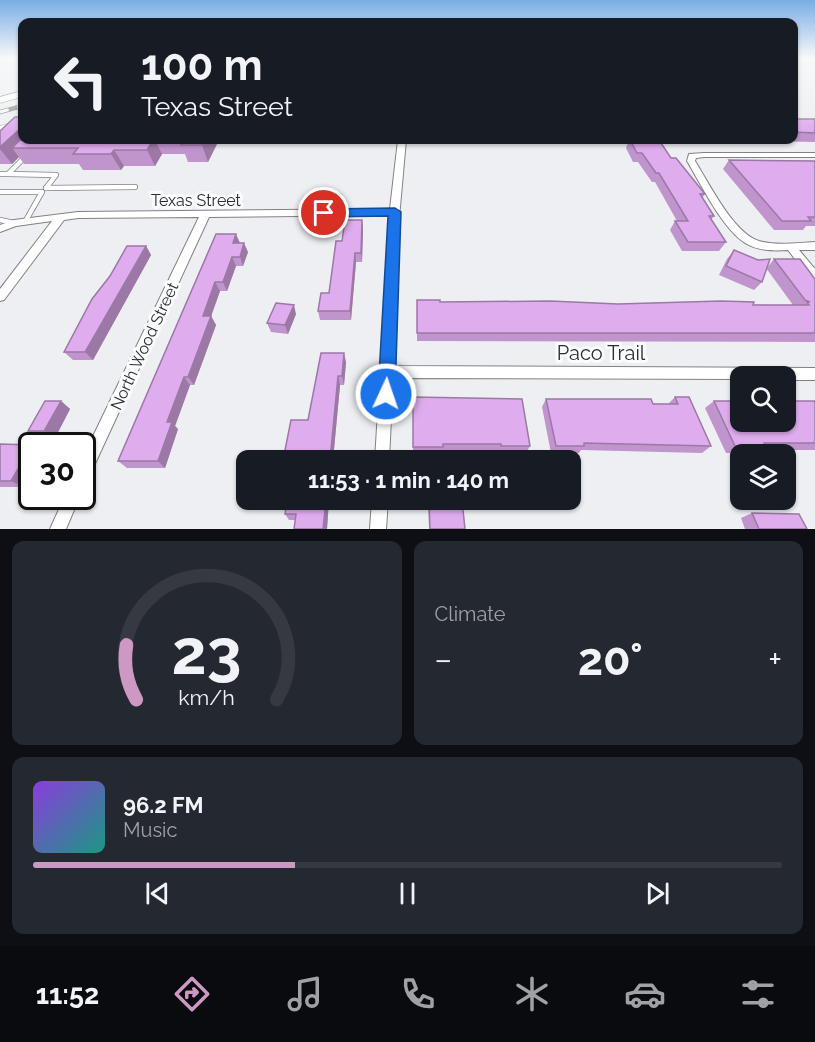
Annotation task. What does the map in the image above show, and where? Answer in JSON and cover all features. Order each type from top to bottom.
[{"type":"street","points":[[0,100],[18,95]]},
{"type":"street","points":[[383,450],[395,212],[402,144]]},
{"type":"street","points":[[815,156],[704,155],[692,156],[690,161],[736,229],[750,242],[815,246]]},
{"type":"street","name":"Texas Street","points":[[0,229],[14,224],[61,217],[395,212]]},
{"type":"street","name":"North Wood Street","points":[[96,447],[206,215]]},
{"type":"street","points":[[0,297],[61,217]]},
{"type":"street","points":[[790,246],[815,277]]},
{"type":"street","name":"Paco Trail","points":[[388,372],[815,374]]},
{"type":"street","points":[[58,529],[67,510]]},
{"type":"street","points":[[378,529],[379,510]]},
{"type":"lane","points":[[0,128],[18,123]]},
{"type":"lane","points":[[14,132],[18,127]]},
{"type":"lane","points":[[8,174],[28,153]]},
{"type":"lane","points":[[0,174],[56,175],[25,222]]},
{"type":"lane","points":[[0,192],[135,187]]},
{"type":"lane","points":[[0,220],[14,224]]},
{"type":"building","points":[[15,117],[18,117],[18,131],[0,147],[0,131]]},
{"type":"building","points":[[798,119],[815,119],[815,133],[798,132]]},
{"type":"building","points":[[18,142],[18,144],[151,144],[147,150],[114,150],[111,154],[73,154],[78,148],[12,148]]},
{"type":"building","points":[[632,144],[662,144],[671,158],[676,158],[705,194],[700,194],[714,216],[709,216],[726,242],[688,242],[675,221],[688,221],[659,173],[656,173],[642,153],[637,153]]},
{"type":"building","points":[[729,160],[815,161],[815,217],[808,217],[811,221],[782,221]]},
{"type":"building","points":[[345,220],[362,220],[361,253],[355,253],[350,311],[318,311],[321,293],[329,293],[336,241],[342,241]]},
{"type":"building","points":[[216,234],[236,234],[233,243],[244,243],[240,257],[232,257],[223,282],[215,282],[203,316],[211,316],[188,377],[184,377],[167,422],[172,422],[158,461],[118,461]]},
{"type":"building","points":[[127,246],[146,246],[85,352],[64,352],[92,299],[110,276]]},
{"type":"building","points":[[734,250],[758,260],[770,259],[762,282],[726,266]]},
{"type":"building","points":[[774,259],[800,259],[815,279],[815,333],[417,333],[417,300],[618,304],[721,301],[754,302],[753,305],[809,305],[807,302],[810,302],[805,300]]},
{"type":"building","points":[[276,303],[294,305],[285,325],[267,323]]},
{"type":"building","points":[[321,353],[344,353],[342,376],[338,376],[331,450],[285,450],[291,420],[308,420]]},
{"type":"building","points":[[413,397],[522,399],[530,446],[443,444],[443,447],[413,447]]},
{"type":"building","points":[[675,397],[689,397],[711,446],[584,443],[584,446],[556,446],[546,399],[651,399],[653,404],[678,404]]},
{"type":"building","points":[[45,401],[61,401],[44,431],[28,431]]},
{"type":"building","points":[[714,401],[730,401],[730,432],[796,432],[796,401],[815,401],[815,443],[734,444]]},
{"type":"building","points":[[0,444],[18,445],[18,469],[11,481],[0,481]]},
{"type":"building","points":[[286,510],[325,510],[323,529],[294,529],[296,514],[285,514]]},
{"type":"building","points":[[429,510],[463,510],[465,529],[430,529]]},
{"type":"building","points":[[752,513],[799,514],[807,529],[759,529]]},
{"type":"railway","points":[[0,112],[18,107]]},
{"type":"route","points":[[324,213],[395,212],[386,394]]}]
